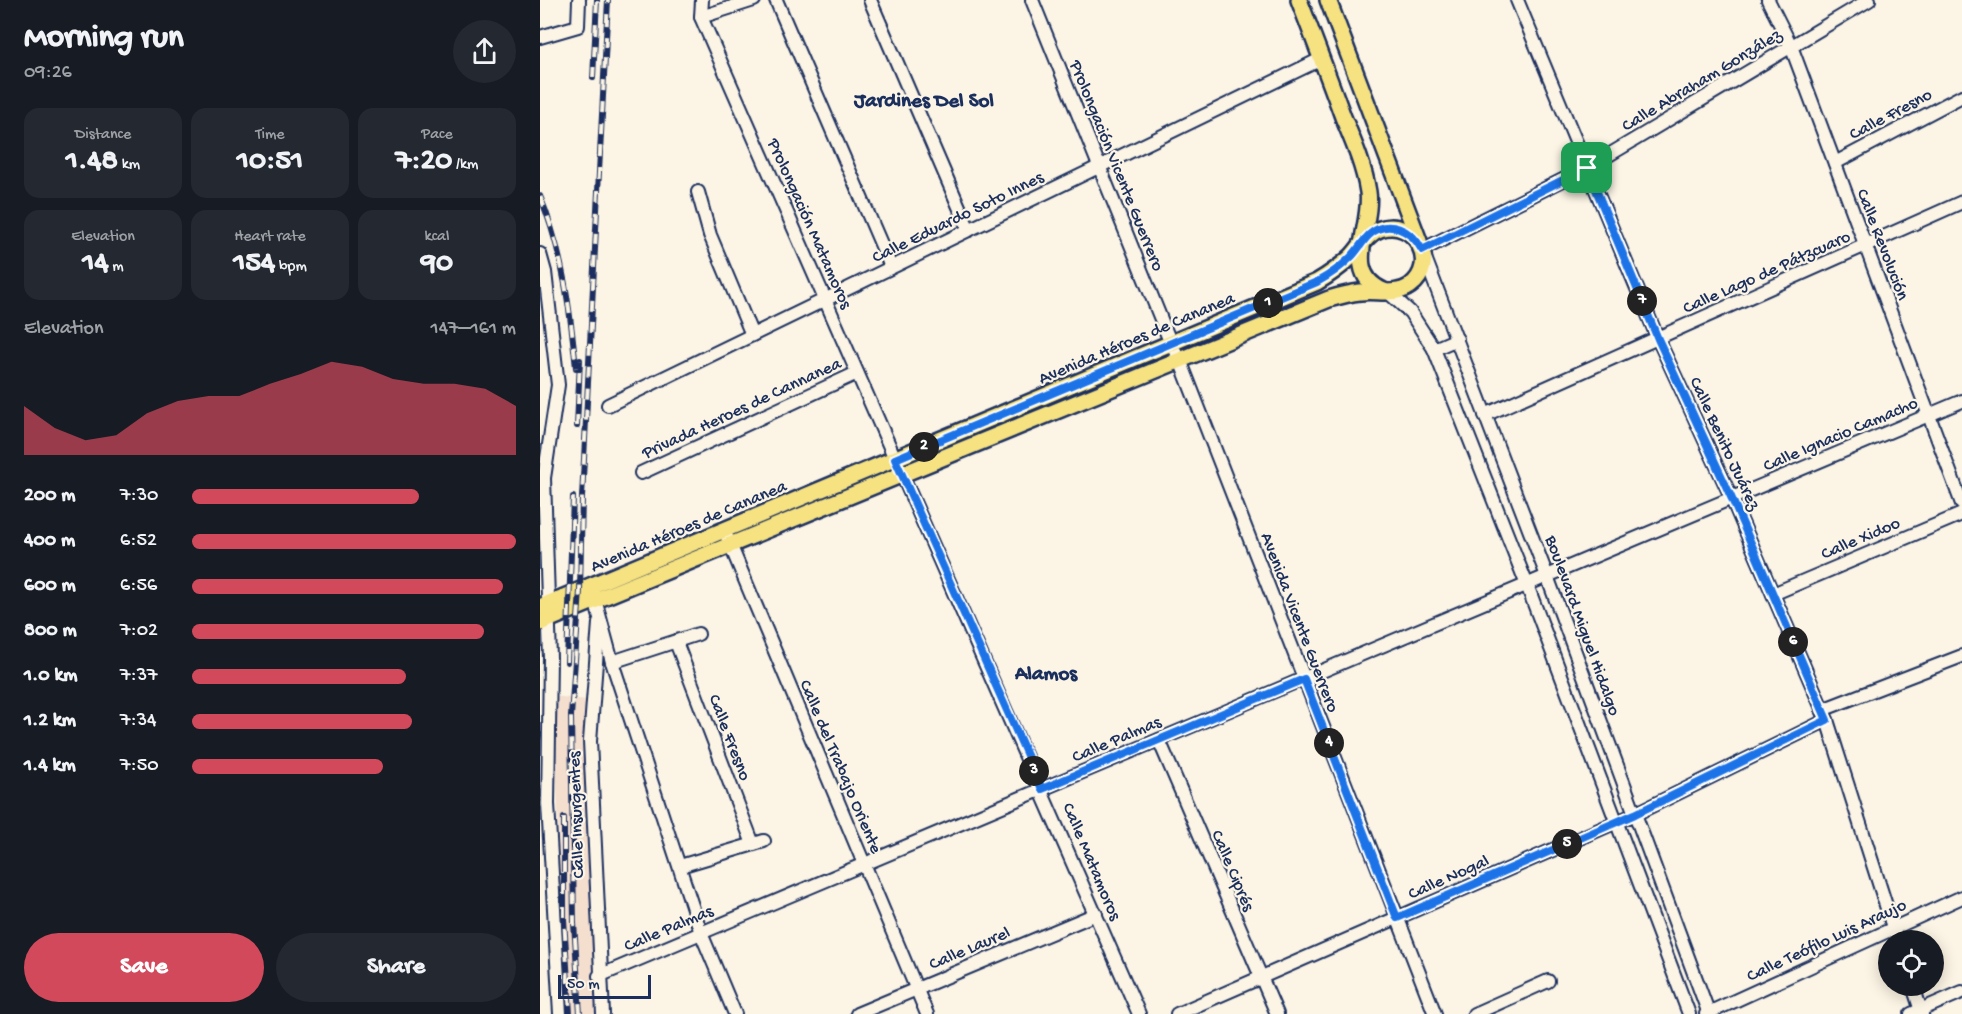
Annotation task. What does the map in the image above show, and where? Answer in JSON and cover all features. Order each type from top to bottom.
[{"type":"main road","points":[[1299,0],[1366,178],[1369,212],[1360,255],[1364,274],[1379,288],[1388,292]]},
{"type":"main road","points":[[1328,0],[1422,250]]},
{"type":"main road","name":"Avenida Héroes de Cananea","points":[[544,613],[595,600],[895,459],[1317,282],[1341,266],[1377,230],[1399,228],[1417,240],[1422,250],[1424,260],[1417,280],[1399,291],[1358,292],[1329,299],[903,474],[727,538]]},
{"type":"street","points":[[540,37],[578,26],[579,0]]},
{"type":"street","name":"Prolongación Matamoros","points":[[702,0],[701,17],[895,459]]},
{"type":"street","points":[[701,17],[754,0]]},
{"type":"street","points":[[776,0],[891,267]]},
{"type":"street","points":[[870,0],[969,230]]},
{"type":"street","name":"Prolongación Vicente Guerrero","points":[[1032,0],[1171,344]]},
{"type":"street","name":"Calle Benito Juárez","points":[[1517,0],[1658,339],[1732,499],[1824,715],[1894,930]]},
{"type":"street","name":"Calle Revolución","points":[[1768,0],[1791,46],[1962,504]]},
{"type":"street","name":"Calle Abraham González","points":[[1422,250],[1587,168],[1869,0]]},
{"type":"street","name":"Calle Eduardo Soto Innes","points":[[608,405],[1321,58]]},
{"type":"street","name":"Calle Fresno","points":[[1835,163],[1962,96]]},
{"type":"street","points":[[698,192],[710,236],[752,335]]},
{"type":"street","name":"Calle Lago de Pátzcuaro","points":[[1485,416],[1962,202]]},
{"type":"street","name":"Boulevard Miguel Hidalgo","points":[[1422,250],[1547,576],[1708,1014]]},
{"type":"street","name":"Calle Insurgentes","points":[[540,254],[545,272],[558,385],[544,478],[544,613],[548,804],[560,1014]]},
{"type":"street","name":"Boulevard Miguel Hidalgo","points":[[1388,292],[1410,312],[1434,349],[1618,822],[1689,1014]]},
{"type":"street","points":[[1434,349],[1457,339]]},
{"type":"street","name":"Avenida Vicente Guerrero","points":[[1171,344],[1180,360],[1434,1014]]},
{"type":"street","name":"Privada Heroes de Cannanea","points":[[641,473],[857,373]]},
{"type":"street","name":"Calle Ignacio Camacho","points":[[1547,576],[1962,401]]},
{"type":"street","name":"Calle Matamoros","points":[[895,459],[1042,789],[1138,1014]]},
{"type":"street","name":"Calle Xidoo","points":[[1773,594],[1962,514]]},
{"type":"street","name":"Calle del Trabajo Oriente","points":[[727,538],[927,1014]]},
{"type":"street","name":"Calle Palmas","points":[[599,976],[1547,576]]},
{"type":"street","points":[[595,600],[612,662],[701,933],[735,1014]]},
{"type":"street","name":"Calle Insurgentes","points":[[595,600],[590,741],[599,976],[603,1014]]},
{"type":"street","points":[[612,662],[698,634]]},
{"type":"street","name":"Calle Fresno","points":[[676,642],[758,842],[680,866]]},
{"type":"street","name":"Calle Nogal","points":[[1177,1014],[1618,822],[1824,715],[1962,656]]},
{"type":"street","name":"Calle Ciprés","points":[[1159,740],[1277,1014]]},
{"type":"street","name":"Calle Teófilo Luis Araujo","points":[[1902,930],[1962,897]]},
{"type":"street","name":"Calle Laurel","points":[[857,1014],[1096,914]]},
{"type":"street","name":"Calle Teófilo Luis Araujo","points":[[1708,1014],[1878,941]]},
{"type":"street","points":[[1474,1014],[1548,981]]},
{"type":"street","points":[[1914,996],[1918,1013],[1962,992]]},
{"type":"shaded area","points":[[554,696],[587,700],[586,804],[595,1014],[565,1014]]},
{"type":"railway","points":[[593,78],[597,0]]},
{"type":"railway","points":[[580,1014],[574,923],[571,716],[580,591],[582,497],[608,0]]},
{"type":"railway","points":[[540,196],[560,259],[576,368]]},
{"type":"railway","points":[[577,426],[580,360]]},
{"type":"railway","points":[[567,662],[573,497]]},
{"type":"railway","points":[[564,818],[564,919],[570,1014]]},
{"type":"district","name":"Jardines Del Sol","points":[[924,99]]},
{"type":"district","name":"Alamos","points":[[1046,672]]},
{"type":"route","points":[[1587,168],[1658,339],[1732,499],[1827,720],[1635,814],[1397,918],[1304,679],[1042,789],[895,459],[1317,282],[1341,266],[1368,236],[1377,230],[1388,227],[1409,232],[1417,240],[1422,250],[1587,168]]}]
